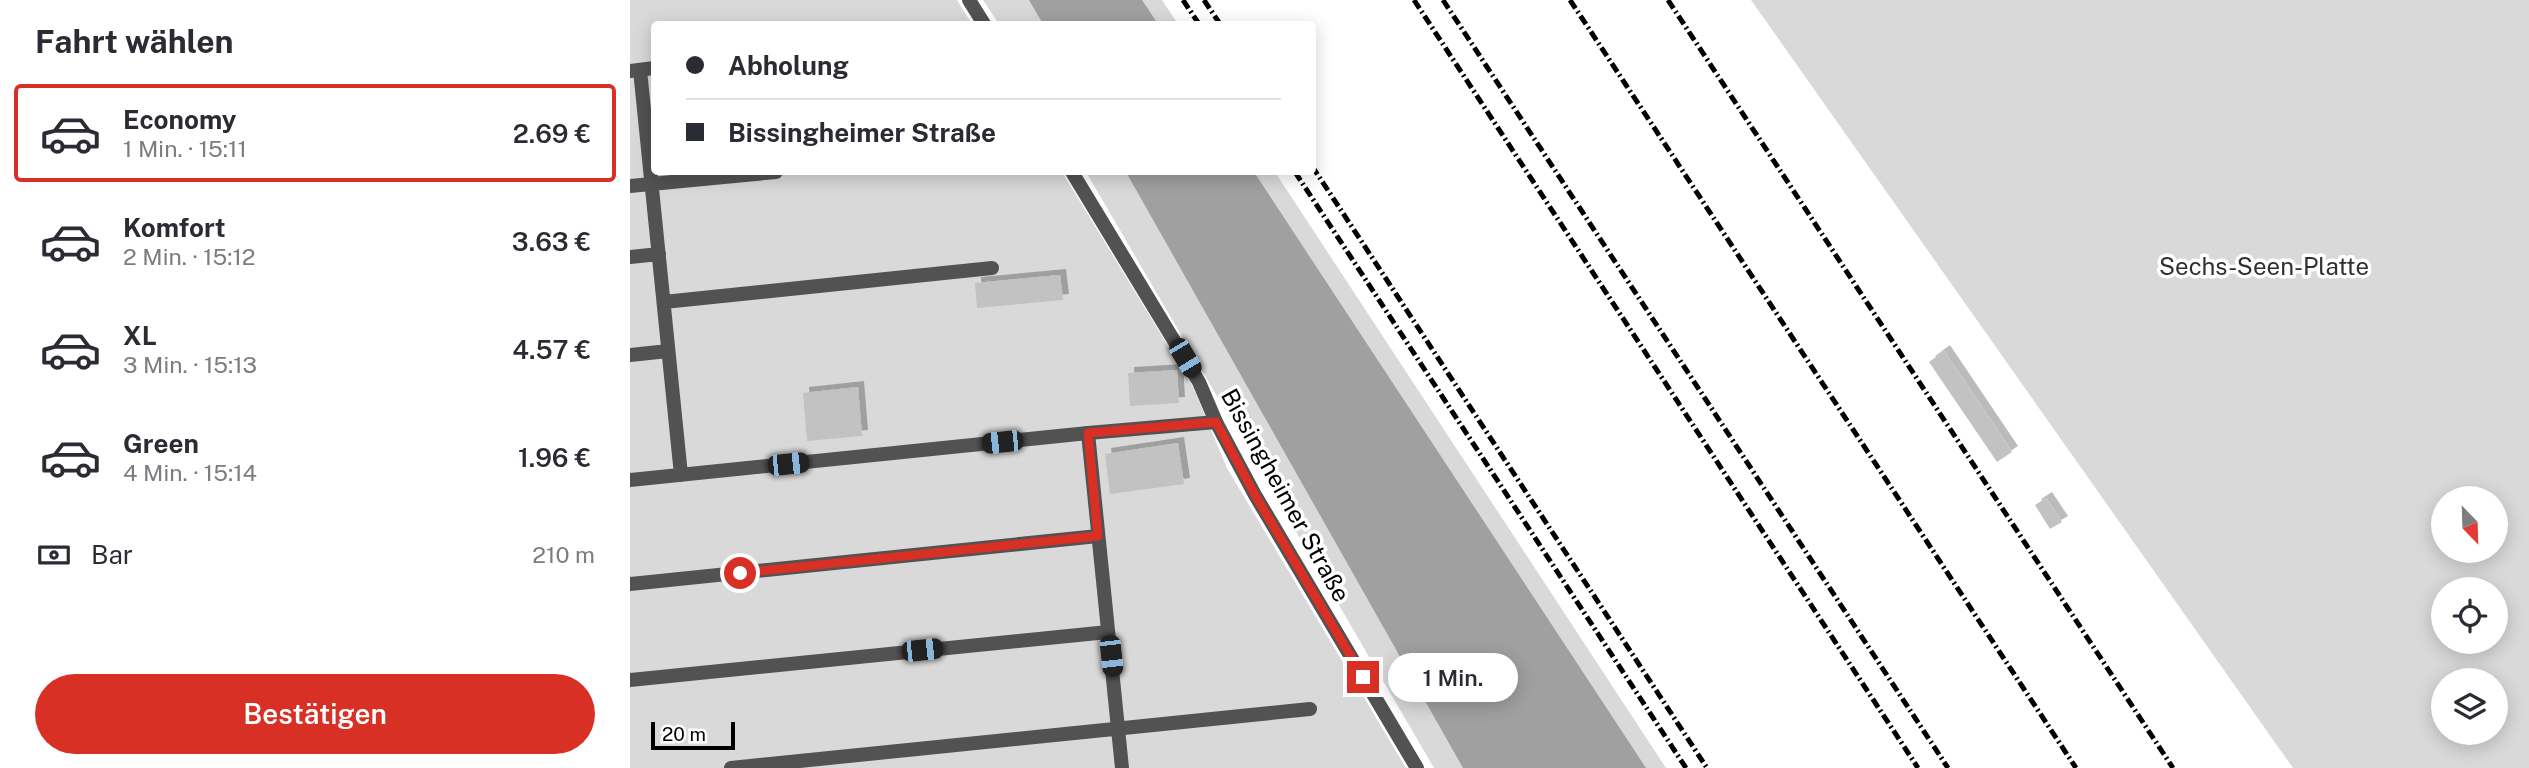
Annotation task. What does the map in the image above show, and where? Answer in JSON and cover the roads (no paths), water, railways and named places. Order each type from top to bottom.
[{"type":"street","points":[[969,0],[982,21]]},
{"type":"street","points":[[641,70],[681,475]]},
{"type":"street","points":[[630,186],[745,175]]},
{"type":"street","name":"Bissingheimer Straße","points":[[1074,175],[1199,382],[1216,422],[1255,495],[1417,768]]},
{"type":"street","points":[[630,257],[659,254]]},
{"type":"street","points":[[664,302],[992,268]]},
{"type":"street","points":[[630,355],[668,351]]},
{"type":"street","points":[[630,480],[1216,422]]},
{"type":"street","points":[[1088,433],[1122,768]]},
{"type":"street","points":[[630,584],[1098,536]]},
{"type":"street","points":[[630,680],[1108,632]]},
{"type":"street","points":[[731,768],[1310,709]]},
{"type":"railway","points":[[1183,0],[1197,21]]},
{"type":"railway","points":[[1204,0],[1218,21]]},
{"type":"railway","points":[[1414,0],[1918,768]]},
{"type":"railway","points":[[1443,0],[1948,768]]},
{"type":"railway","points":[[1570,0],[2076,768]]},
{"type":"railway","points":[[1668,0],[2173,768]]},
{"type":"railway","points":[[1316,172],[1707,768]]},
{"type":"railway","points":[[1297,175],[1686,768]]},
{"type":"park label","name":"Sechs-Seen-Platte","points":[[2264,266]]}]
